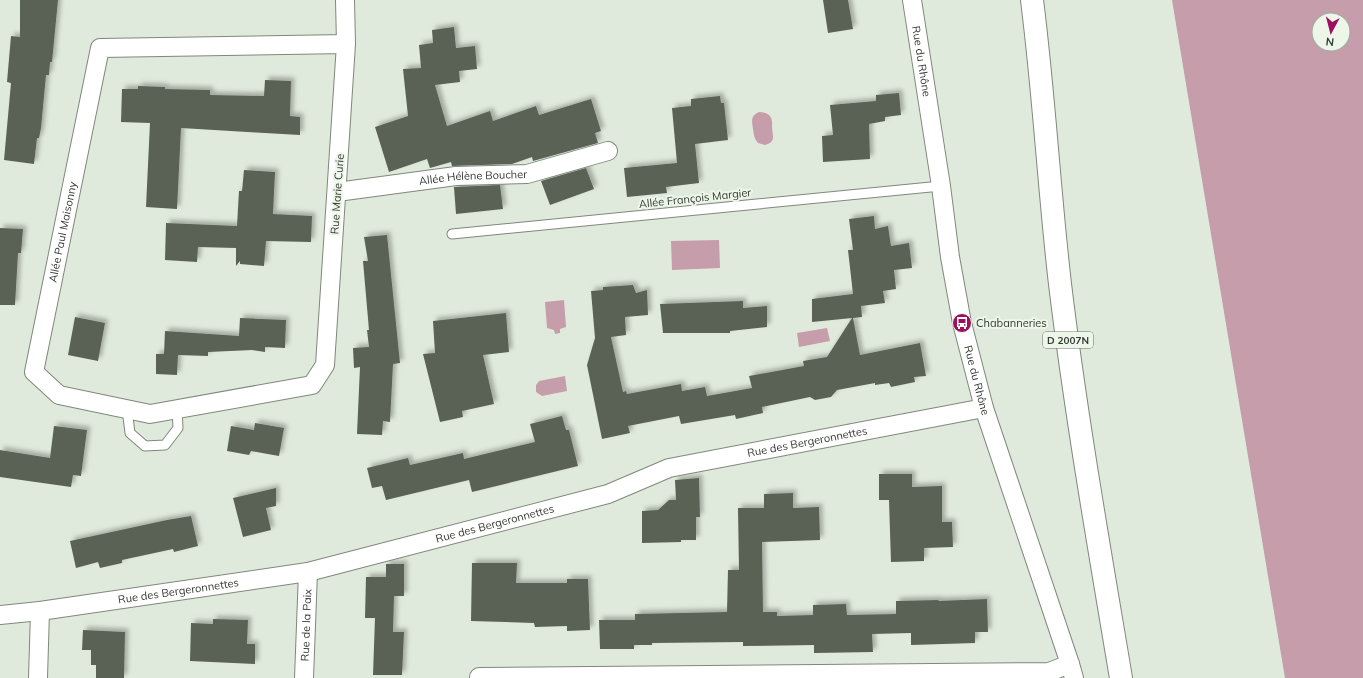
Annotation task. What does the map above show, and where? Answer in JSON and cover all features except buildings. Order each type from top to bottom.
[{"type":"main road","name":"D 2007N","points":[[1032,0],[1039,54],[1060,284],[1091,500],[1121,678]]},
{"type":"street","name":"Rue Marie Curie","points":[[312,385],[325,365],[346,44],[345,0]]},
{"type":"street","name":"Rue du Rhône","points":[[912,0],[941,186],[950,257],[962,323],[984,408],[1072,671]]},
{"type":"street","name":"Allée Paul Maisonny","points":[[312,385],[150,414],[59,395],[34,372],[100,48],[346,44]]},
{"type":"street","name":"Allée Hélène Boucher","points":[[337,192],[456,176],[527,174],[608,150]]},
{"type":"street","name":"Rue des Bergeronnettes","points":[[0,615],[40,611],[308,572],[608,494],[669,468],[984,408]]},
{"type":"street","name":"Rue de la Paix","points":[[304,678],[308,572]]},
{"type":"street","points":[[38,678],[40,611]]},
{"type":"street","points":[[479,678],[1072,671]]},
{"type":"lane","name":"Allée François Margier","points":[[452,234],[941,186]]},
{"type":"lane","points":[[126,409],[130,433],[145,446],[165,445],[178,428],[177,409]]},
{"type":"shaded area","points":[[1172,0],[1363,0],[1363,678],[1285,678]]},
{"type":"shaded area","points":[[759,112],[768,114],[772,120],[772,140],[765,145],[758,143],[755,138],[752,124],[754,115]]},
{"type":"shaded area","points":[[719,240],[720,268],[672,270],[671,241]]},
{"type":"shaded area","points":[[564,300],[566,327],[560,329],[560,333],[555,334],[554,330],[547,328],[545,302]]},
{"type":"shaded area","points":[[827,328],[830,341],[799,347],[797,333]]},
{"type":"shaded area","points":[[565,376],[567,391],[542,396],[536,392],[536,385],[539,381]]},
{"type":"place","name":"Chabanneries","points":[[962,323]]}]
